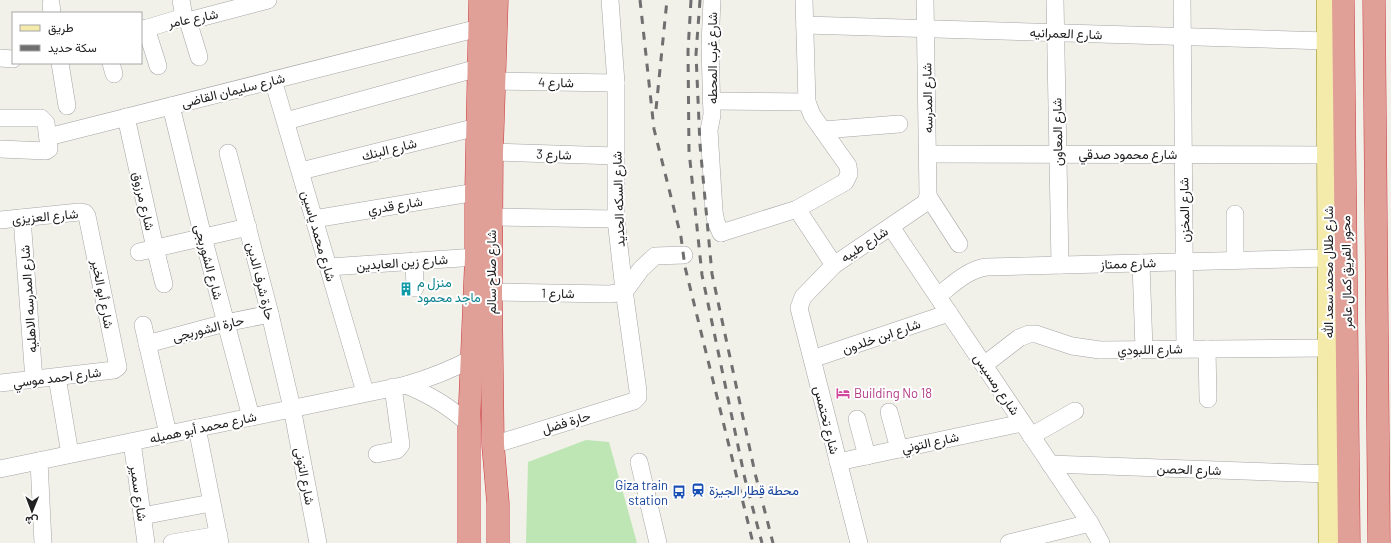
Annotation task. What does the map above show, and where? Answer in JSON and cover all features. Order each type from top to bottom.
[{"type":"highway","name":"شارع صلاح سالم","points":[[480,0],[479,28],[487,74],[492,152],[491,292],[493,445],[498,503],[498,543]]},
{"type":"highway","name":"شارع صلاح سالم","points":[[469,543],[469,424],[473,358],[476,258],[477,127],[487,74],[497,0]]},
{"type":"highway","name":"محور الفريق كمال عامر","points":[[1343,0],[1349,543]]},
{"type":"highway","points":[[1375,4],[1379,543]]},
{"type":"highway","points":[[469,514],[478,524],[481,543]]},
{"type":"main road","name":"شارع طلال محمد سعد الله","points":[[1327,0],[1329,543]]},
{"type":"street","points":[[181,0],[199,57]]},
{"type":"street","name":"شارع عامر","points":[[143,29],[268,0]]},
{"type":"street","name":"شارع السكه الحديد","points":[[610,0],[616,83],[616,219],[638,397]]},
{"type":"street","name":"شارع غرب المحطه","points":[[712,0],[710,46],[712,108],[716,126],[718,165],[724,208],[721,234],[797,209]]},
{"type":"street","points":[[804,0],[807,102],[812,115],[848,166],[849,174],[848,178],[842,184],[797,209],[834,265]]},
{"type":"street","name":"شارع المدرسه","points":[[925,0],[928,196]]},
{"type":"street","name":"شارع المعاون","points":[[1055,0],[1060,265]]},
{"type":"street","name":"شارع المخزن","points":[[1182,0],[1185,349]]},
{"type":"street","name":"شارع العمرانيه","points":[[805,25],[1327,41]]},
{"type":"street","name":"شارع سليمان القاضى","points":[[48,137],[479,28]]},
{"type":"street","points":[[143,29],[158,66]]},
{"type":"street","points":[[0,58],[12,59]]},
{"type":"street","points":[[60,64],[67,106]]},
{"type":"street","name":"شارع 4","points":[[286,121],[487,74],[616,83]]},
{"type":"street","name":"شارع محمد ياسين","points":[[274,80],[365,392]]},
{"type":"street","points":[[712,108],[807,102]]},
{"type":"street","name":"شارع الشوربجى","points":[[170,106],[225,322],[251,417]]},
{"type":"street","name":"شارع مرزوق","points":[[126,117],[147,250],[164,284]]},
{"type":"street","points":[[0,118],[41,118],[46,123],[49,149],[46,151],[0,150]]},
{"type":"street","points":[[823,130],[899,124]]},
{"type":"street","name":"شارع البنك","points":[[301,171],[477,127]]},
{"type":"street","name":"شارع 3","points":[[492,152],[616,156]]},
{"type":"street","name":"حارة شرف الدين","points":[[228,154],[248,226],[292,408]]},
{"type":"street","name":"شارع محمود صدقي","points":[[928,154],[1328,155]]},
{"type":"street","name":"شارع قدري","points":[[314,219],[476,192]]},
{"type":"street","points":[[928,196],[958,244]]},
{"type":"street","name":"شارع طيبه","points":[[803,297],[834,265],[921,207],[926,203],[928,196]]},
{"type":"street","name":"شارع العزيزى","points":[[0,220],[79,212],[86,213],[88,216]]},
{"type":"street","points":[[1235,214],[1235,260]]},
{"type":"street","name":"شارع أبو الخير","points":[[88,216],[118,364],[118,367],[114,370]]},
{"type":"street","points":[[492,217],[616,219]]},
{"type":"street","name":"شارع المدرسه الاهليه","points":[[22,218],[34,380]]},
{"type":"street","points":[[147,250],[248,226]]},
{"type":"street","name":"شارع رمسيس","points":[[891,227],[1090,523],[1101,543]]},
{"type":"street","points":[[624,290],[641,269],[655,256],[684,255]]},
{"type":"street","name":"شارع زين العابدين","points":[[329,267],[476,258]]},
{"type":"street","name":"شارع ممتاز","points":[[938,296],[979,268],[1328,258]]},
{"type":"street","points":[[414,261],[415,288]]},
{"type":"street","points":[[1141,263],[1144,349]]},
{"type":"street","name":"شارع 1","points":[[491,292],[610,294],[624,290]]},
{"type":"street","name":"شارع تحتمس","points":[[803,297],[800,302],[800,313],[859,543]]},
{"type":"street","name":"شارع ابن خلدون","points":[[812,359],[949,313]]},
{"type":"street","name":"حارة الشوربجى","points":[[147,344],[225,322],[270,314]]},
{"type":"street","points":[[143,324],[168,434]]},
{"type":"street","name":"شارع اللبودي","points":[[984,365],[1019,338],[1029,334],[1036,334],[1072,346],[1100,350],[1328,348]]},
{"type":"street","points":[[1207,348],[1208,399]]},
{"type":"street","name":"شارع محمد أبو هميله","points":[[0,469],[365,392],[400,386],[435,376],[473,358]]},
{"type":"street","name":"شارع احمد موسي","points":[[0,383],[114,370]]},
{"type":"street","points":[[56,377],[70,454]]},
{"type":"street","points":[[377,454],[397,450],[401,445],[400,386],[434,398],[450,408],[469,424]]},
{"type":"street","name":"حارة فضل","points":[[493,445],[634,401],[638,397]]},
{"type":"street","name":"شارع التونى","points":[[292,408],[318,543]]},
{"type":"street","name":"شارع التوني","points":[[838,462],[899,449],[1027,429],[1075,411]]},
{"type":"street","points":[[889,412],[899,449]]},
{"type":"street","points":[[857,418],[867,456]]},
{"type":"street","points":[[172,543],[219,539],[197,428]]},
{"type":"street","name":"شارع سمير","points":[[132,442],[146,543]]},
{"type":"street","points":[[39,461],[43,543]]},
{"type":"street","points":[[639,462],[658,543]]},
{"type":"street","name":"شارع الحصن","points":[[1050,464],[1329,474]]},
{"type":"street","points":[[142,516],[211,503]]},
{"type":"street","points":[[1009,543],[1090,523]]},
{"type":"green space","points":[[586,440],[609,442],[637,543],[526,543],[528,462]]},
{"type":"railway","points":[[640,0],[654,129],[681,237],[685,267],[753,543]]},
{"type":"railway","points":[[656,109],[667,0]]},
{"type":"railway","points":[[691,0],[688,51],[689,151],[702,275],[745,479],[762,543]]},
{"type":"railway","points":[[700,0],[696,54],[700,145],[712,274],[755,473],[773,543]]},
{"type":"place","name":"منزل م ماجد محمود","points":[[406,289]]},
{"type":"place","name":"Building No 18","points":[[843,393]]},
{"type":"place","name":"محطة قطار الجيزة","points":[[698,490]]},
{"type":"place","name":"Giza train station","points":[[679,492]]}]
